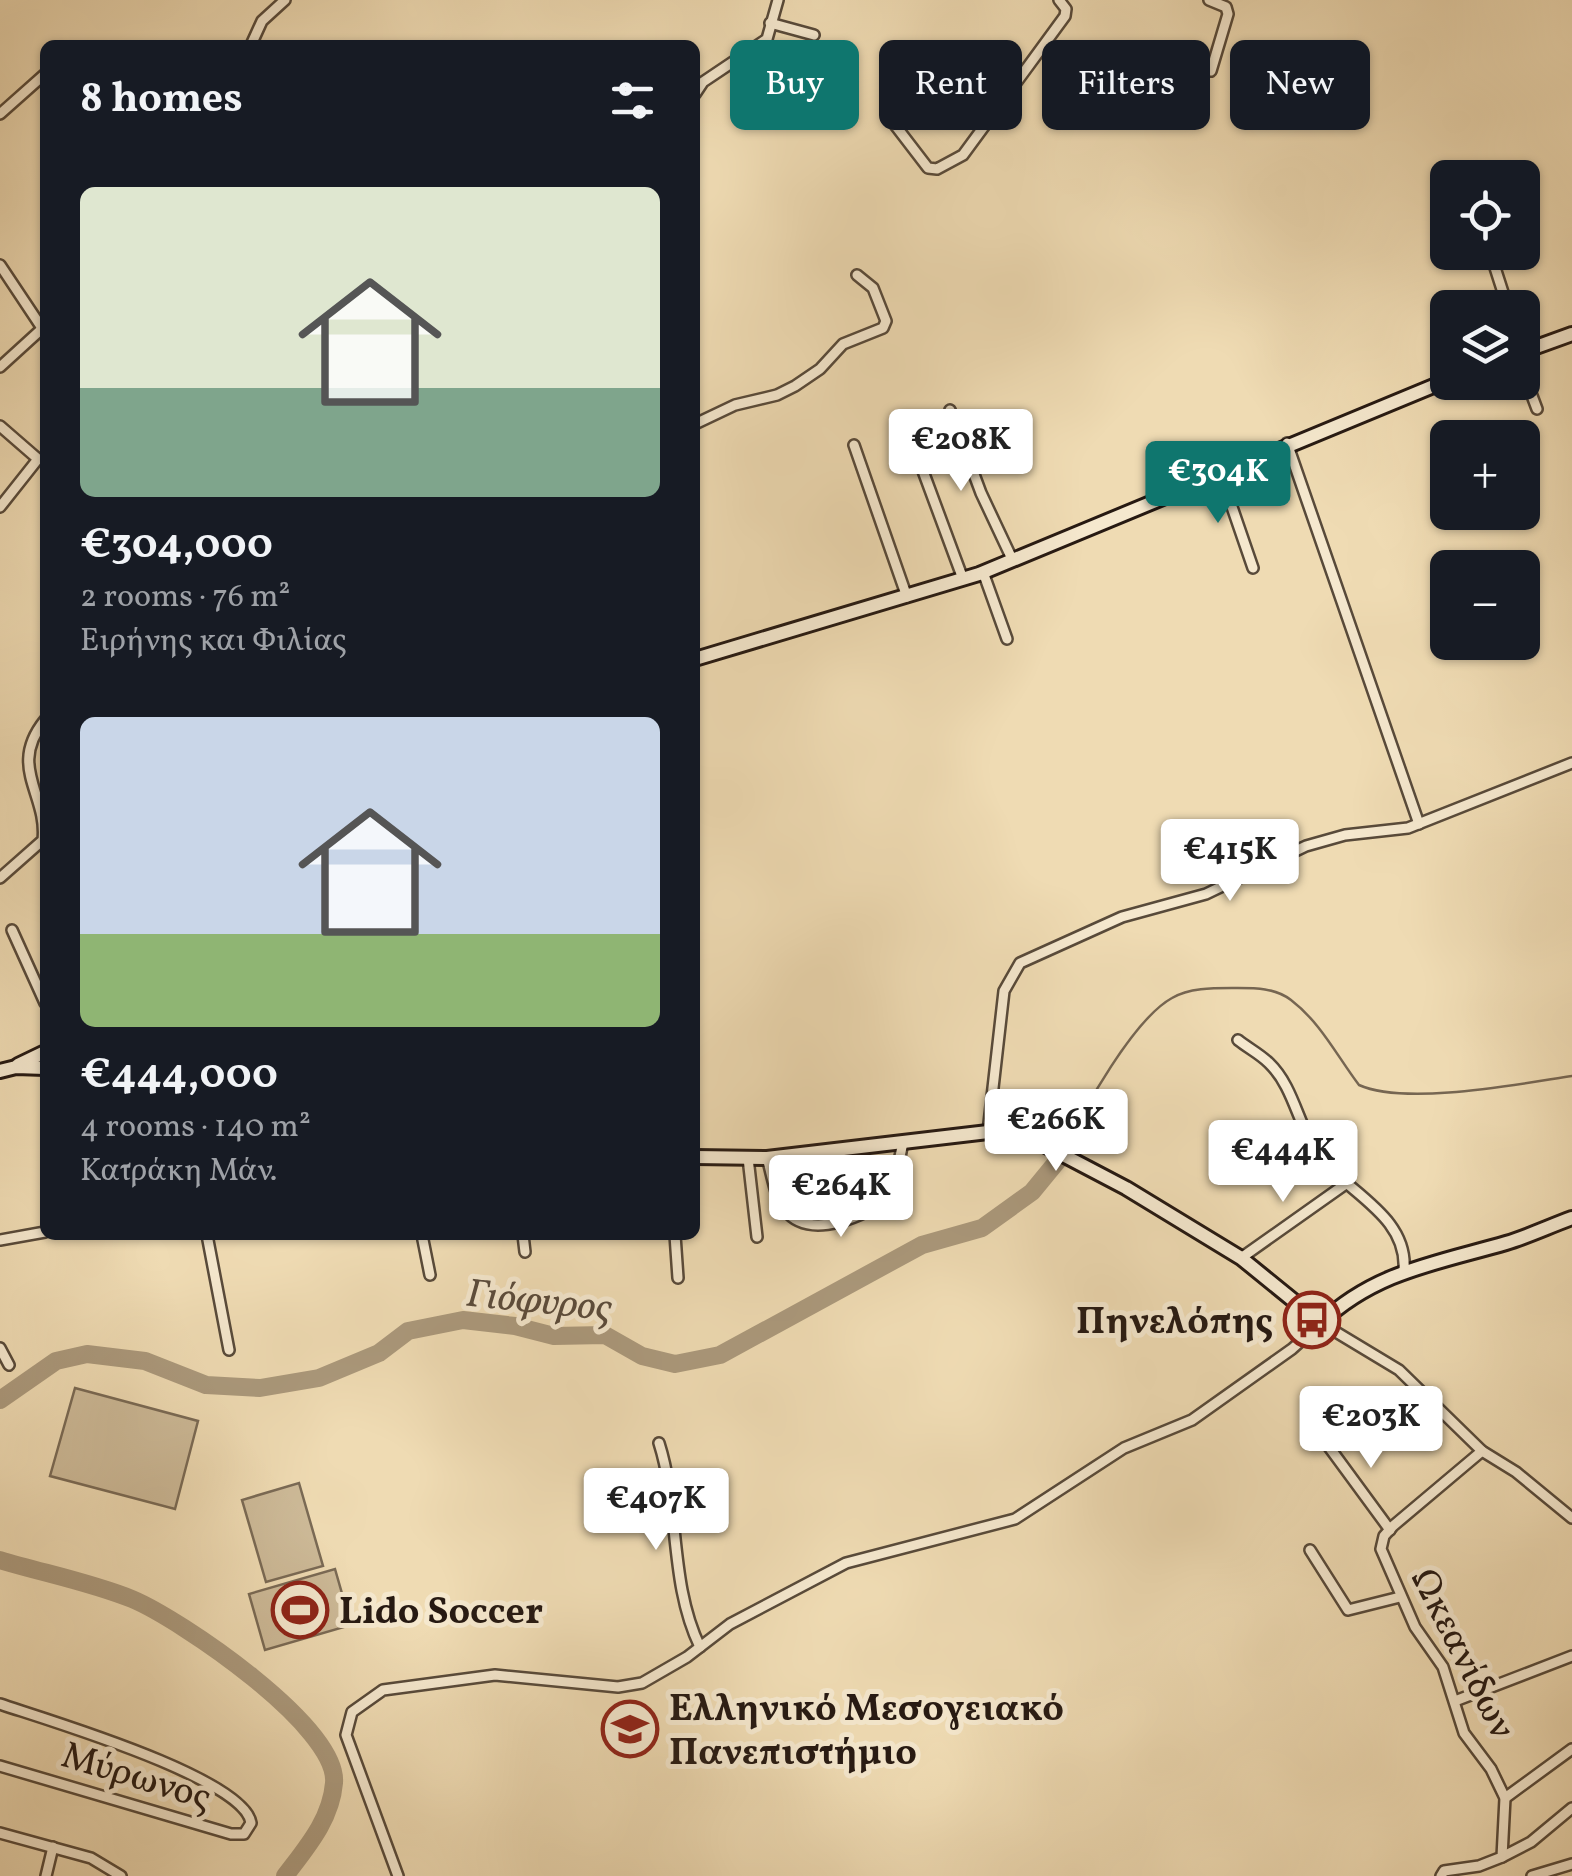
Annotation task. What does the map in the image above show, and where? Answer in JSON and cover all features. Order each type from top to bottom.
[{"type":"street","points":[[253,40],[262,21],[284,0]]},
{"type":"street","points":[[700,86],[764,42],[778,0]]},
{"type":"street","points":[[1022,75],[1065,16],[1066,9],[1060,0]]},
{"type":"street","points":[[1209,0],[1226,8],[1228,14],[1211,71]]},
{"type":"street","points":[[770,23],[814,35]]},
{"type":"street","points":[[0,114],[40,78]]},
{"type":"street","points":[[899,130],[928,168],[951,164],[981,130]]},
{"type":"street","points":[[0,265],[40,321]]},
{"type":"street","points":[[700,422],[795,386],[820,369],[843,344],[885,326],[876,292],[857,275]]},
{"type":"street","points":[[0,368],[40,331]]},
{"type":"street","points":[[1540,346],[1572,334]]},
{"type":"street","points":[[700,659],[963,580],[1430,387]]},
{"type":"street","points":[[1534,400],[1537,408]]},
{"type":"street","points":[[950,410],[1012,561]]},
{"type":"street","points":[[0,426],[38,459],[0,506]]},
{"type":"street","points":[[1287,444],[1420,824]]},
{"type":"street","points":[[854,445],[907,597]]},
{"type":"street","points":[[923,472],[963,580]]},
{"type":"street","points":[[1220,472],[1252,568]]},
{"type":"street","points":[[983,572],[1008,639]]},
{"type":"street","points":[[40,728],[31,742],[28,763],[40,825]]},
{"type":"street","points":[[988,1132],[1003,999],[1010,975],[1020,963],[1122,917],[1212,892],[1306,846],[1344,835],[1420,824],[1572,764]]},
{"type":"street","points":[[0,878],[40,843]]},
{"type":"street","points":[[12,930],[40,991]]},
{"type":"street","points":[[1238,1040],[1270,1064],[1289,1092],[1302,1132],[1323,1161],[1388,1221],[1400,1241],[1404,1270]]},
{"type":"street","points":[[0,1071],[40,1055]]},
{"type":"street","points":[[16,1067],[40,1068]]},
{"type":"street","points":[[700,1157],[767,1158],[988,1132],[1016,1133],[1038,1140],[1240,1258],[1321,1323],[1398,1370],[1482,1450],[1572,1518]]},
{"type":"street","points":[[767,1158],[782,1208],[796,1221],[821,1226],[876,1209],[892,1196],[903,1142]]},
{"type":"street","points":[[748,1158],[756,1237]]},
{"type":"street","points":[[1240,1258],[1347,1183]]},
{"type":"street","points":[[398,1876],[346,1735],[352,1712],[363,1701],[383,1690],[495,1676],[618,1687],[656,1676],[756,1608],[846,1562],[1015,1520],[1124,1448],[1192,1420],[1292,1350],[1373,1283],[1404,1270],[1506,1243],[1572,1218]]},
{"type":"street","points":[[0,1240],[40,1233]]},
{"type":"street","points":[[208,1240],[229,1350]]},
{"type":"street","points":[[423,1240],[430,1275]]},
{"type":"street","points":[[524,1240],[525,1252]]},
{"type":"street","points":[[675,1240],[678,1278]]},
{"type":"street","points":[[0,1348],[8,1366]]},
{"type":"street","points":[[1320,1436],[1390,1530]]},
{"type":"street","points":[[659,1443],[666,1465],[682,1594],[700,1647]]},
{"type":"street","name":"Ωκεανίδων","points":[[1482,1450],[1390,1530],[1381,1549],[1422,1639],[1443,1668],[1464,1734],[1491,1768],[1504,1798],[1502,1857]]},
{"type":"street","points":[[1310,1550],[1348,1610],[1400,1596]]},
{"type":"street","points":[[1454,1701],[1572,1656]]},
{"type":"street","name":"Μύρωνος","points":[[0,1704],[154,1756],[242,1807],[251,1823],[244,1834],[231,1834],[0,1766]]},
{"type":"street","points":[[1504,1798],[1572,1748]]},
{"type":"street","points":[[1441,1876],[1444,1871],[1479,1866],[1502,1857],[1530,1842],[1572,1808]]},
{"type":"street","points":[[0,1834],[100,1861],[122,1876]]},
{"type":"street","points":[[46,1876],[53,1847]]},
{"type":"street","points":[[1532,1876],[1572,1864]]},
{"type":"shaded area","points":[[75,1388],[198,1421],[175,1509],[50,1476]]},
{"type":"shaded area","points":[[299,1483],[323,1566],[266,1582],[242,1500]]},
{"type":"shaded area","name":"Lido Soccer","points":[[335,1569],[351,1625],[265,1650],[249,1594]]},
{"type":"waterway","name":"Γιόφυρος","points":[[1066,1149],[1097,1089],[1142,1025],[1172,998],[1201,989],[1255,988],[1284,996],[1311,1019],[1359,1085],[1379,1091],[1463,1091],[1572,1076]]},
{"type":"waterway","name":"Γιόφυρος","points":[[0,1400],[56,1361],[87,1354],[145,1361],[206,1385],[260,1388],[319,1378],[379,1353],[408,1331],[463,1320],[515,1326],[554,1336],[605,1335],[642,1356],[675,1364],[720,1355],[922,1245],[982,1228],[1032,1192],[1064,1153]]},
{"type":"waterway","name":"Γιόφυρος","points":[[0,1560],[100,1588],[155,1610],[253,1677],[311,1733],[329,1760],[334,1783],[332,1796],[316,1833],[285,1876]]},
{"type":"place","name":"Πηνελόπης","points":[[1312,1320]]},
{"type":"place","name":"Lido Soccer","points":[[300,1610]]},
{"type":"place","name":"Ελληνικό Μεσογειακό Πανεπιστήμιο","points":[[630,1729]]}]
